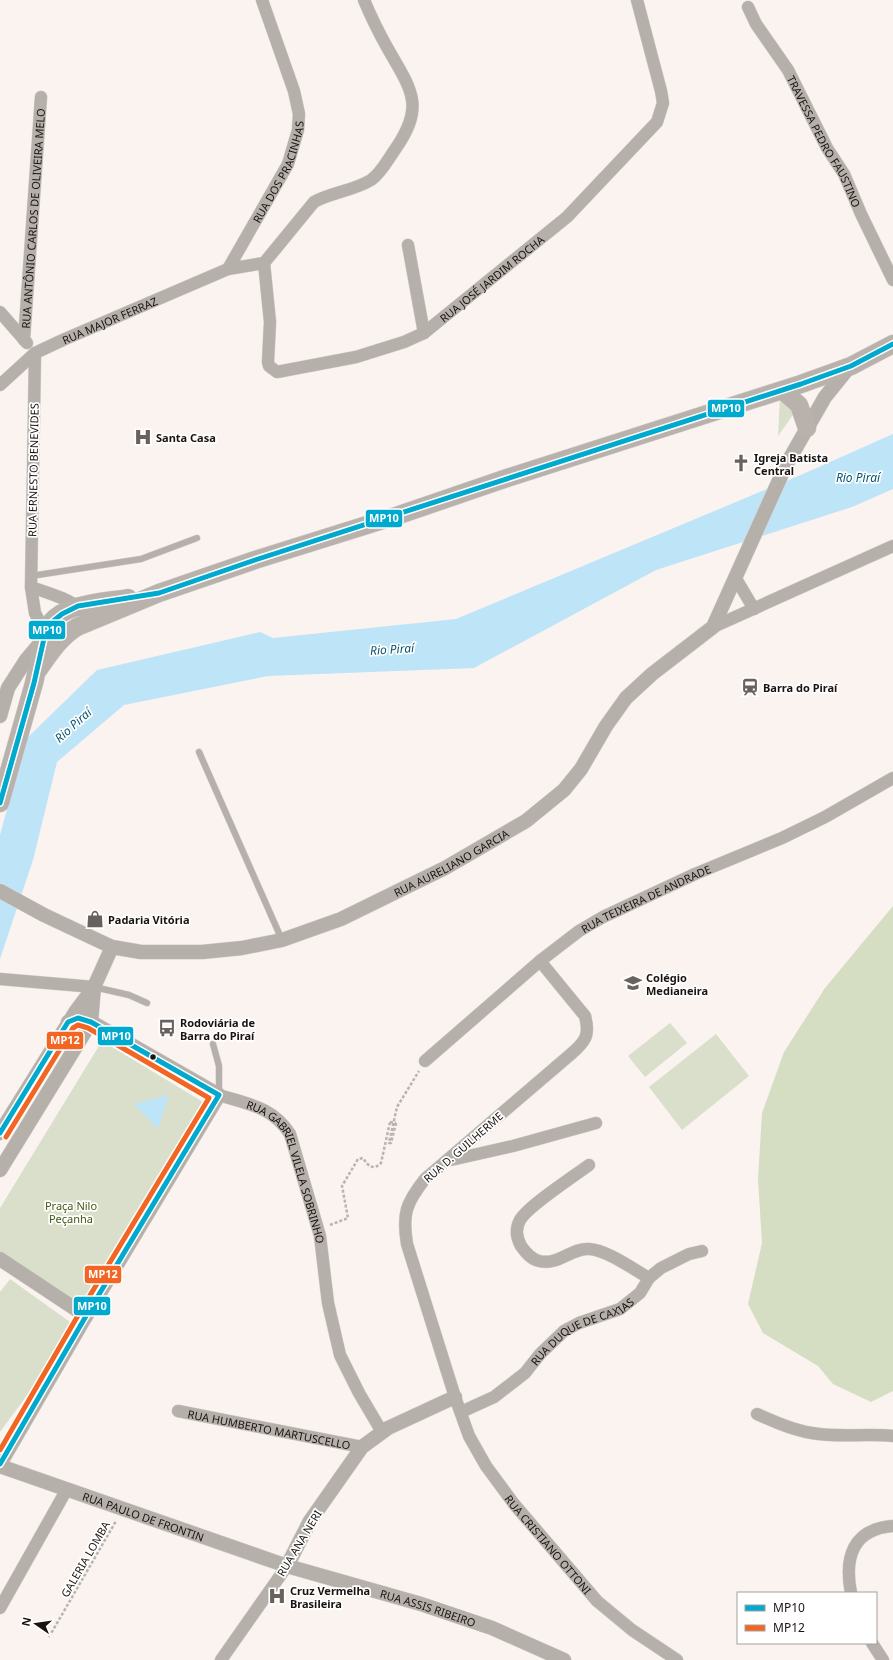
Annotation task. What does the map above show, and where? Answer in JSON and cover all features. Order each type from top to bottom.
[{"type":"main road","points":[[49,638],[67,633],[86,623],[159,593],[255,560],[399,515],[514,475],[782,390],[850,366],[893,344]]},
{"type":"main road","points":[[782,390],[800,405],[806,428]]},
{"type":"main road","points":[[0,804],[35,678],[49,638],[52,622],[62,614],[78,606],[159,593]]},
{"type":"street","name":"RUA DOS PRACINHAS","points":[[228,269],[288,164],[298,130],[299,114],[294,91],[262,0]]},
{"type":"street","points":[[264,262],[314,202],[324,196],[360,186],[372,179],[381,170],[403,138],[412,116],[413,102],[409,86],[379,34],[364,0]]},
{"type":"street","name":"RUA JOSÉ JARDIM ROCHA","points":[[264,262],[270,322],[268,362],[269,366],[277,372],[356,357],[404,342],[424,333],[567,218],[658,122],[662,103],[661,91],[637,0]]},
{"type":"street","name":"TRAVESSA PEDRO FAUSTINO","points":[[748,7],[756,24],[788,70],[827,148],[844,174],[861,214],[893,280]]},
{"type":"street","name":"RUA ANTÔNIO CARLOS DE OLIVEIRA MELO","points":[[24,340],[41,97]]},
{"type":"street","points":[[408,245],[424,333]]},
{"type":"street","name":"RUA MAJOR FERRAZ","points":[[0,385],[35,353],[228,269],[264,262]]},
{"type":"street","points":[[0,312],[35,353]]},
{"type":"street","name":"RUA ERNESTO BENEVIDES","points":[[35,353],[31,582],[35,613],[49,638]]},
{"type":"street","points":[[714,627],[786,466],[806,428],[825,397],[850,366]]},
{"type":"street","points":[[714,627],[893,546]]},
{"type":"street","points":[[736,575],[754,609]]},
{"type":"street","points":[[31,582],[78,606],[84,614],[86,623]]},
{"type":"street","name":"RUA AURELIANO GARCIA","points":[[0,891],[44,915],[112,947],[141,952],[202,952],[242,948],[282,940],[341,919],[445,868],[526,821],[564,790],[581,769],[606,726],[626,698],[652,674],[714,627]]},
{"type":"street","points":[[0,716],[8,688],[26,660],[49,638]]},
{"type":"street","name":"RUA TEIXEIRA DE ANDRADE","points":[[426,1061],[540,961],[579,931],[603,917],[695,874],[782,838],[825,817],[893,778]]},
{"type":"street","points":[[0,1133],[68,1022],[94,987],[112,947]]},
{"type":"street","name":"RUA D. GUILHERME","points":[[452,1399],[407,1244],[404,1225],[405,1211],[412,1196],[424,1179],[448,1161],[572,1054],[585,1040],[588,1027],[585,1016],[540,961]]},
{"type":"street","points":[[0,979],[94,987]]},
{"type":"street","points":[[0,1170],[92,1022],[94,987]]},
{"type":"street","name":"RUA GABRIEL VILELA SOBRINHO","points":[[68,1022],[78,1018],[92,1022],[219,1095],[256,1106],[272,1114],[282,1122],[290,1134],[320,1236],[328,1303],[340,1355],[359,1393],[385,1430]]},
{"type":"street","points":[[0,1465],[86,1316],[219,1095]]},
{"type":"street","points":[[448,1161],[512,1146],[596,1123]]},
{"type":"street","points":[[589,1165],[524,1214],[517,1228],[517,1236],[520,1243],[526,1253],[540,1261],[545,1262],[561,1259],[581,1249],[595,1250],[649,1278]]},
{"type":"street","name":"RUA DUQUE DE CAXIAS","points":[[461,1412],[494,1397],[526,1373],[540,1354],[564,1331],[579,1323],[620,1309],[640,1293],[649,1278],[670,1262],[689,1254],[702,1251]]},
{"type":"street","points":[[2,1265],[86,1316]]},
{"type":"street","points":[[385,1430],[452,1399]]},
{"type":"street","name":"RUA CRISTIANO OTTONI","points":[[452,1399],[461,1412],[469,1436],[486,1466],[514,1504],[597,1601],[632,1630],[678,1660]]},
{"type":"street","name":"RUA HUMBERTO MARTUSCELLO","points":[[178,1411],[362,1447]]},
{"type":"street","points":[[757,1414],[785,1426],[813,1433],[840,1435],[873,1434],[893,1436]]},
{"type":"street","name":"RUA ANA NERI","points":[[221,1660],[287,1566],[310,1521],[362,1447],[385,1430]]},
{"type":"street","name":"RUA PAULO DE FRONTIN","points":[[0,1465],[287,1566]]},
{"type":"street","points":[[0,1608],[67,1489]]},
{"type":"street","points":[[851,1592],[848,1579],[853,1548],[861,1537],[868,1532],[878,1527],[893,1526]]},
{"type":"street","name":"RUA ASSIS RIBEIRO","points":[[287,1566],[414,1602],[492,1628],[564,1660]]},
{"type":"street","points":[[873,1644],[883,1660]]},
{"type":"lane","points":[[31,582],[141,559],[197,538]]},
{"type":"lane","points":[[199,752],[282,940]]},
{"type":"lane","points":[[94,987],[130,995],[147,1003]]},
{"type":"lane","points":[[213,1044],[219,1066],[219,1095]]},
{"type":"path","points":[[336,1223],[348,1218],[342,1186],[358,1158],[363,1158],[366,1164],[373,1168],[381,1164],[390,1122],[396,1123],[391,1143],[389,1143],[397,1107],[426,1061]]},
{"type":"path","name":"GALERIA LOMBA","points":[[49,1637],[123,1509]]},
{"type":"green space","points":[[780,395],[795,412],[778,436]]},
{"type":"green space","points":[[893,906],[893,1391],[871,1402],[833,1384],[818,1366],[763,1333],[748,1304],[762,1243],[758,1179],[762,1113],[784,1052],[825,988]]},
{"type":"green space","points":[[670,1023],[687,1043],[645,1077],[628,1056]]},
{"type":"green space","points":[[716,1034],[749,1076],[682,1130],[649,1087]]},
{"type":"green space","name":"Praça Nilo Peçanha","points":[[102,1041],[208,1105],[83,1311],[0,1252],[0,1208]]},
{"type":"green space","points":[[10,1279],[77,1327],[0,1432],[0,1292]]},
{"type":"water","name":"Rio Piraí","points":[[893,434],[893,489],[852,507],[656,570],[474,668],[268,676],[124,705],[57,762],[33,860],[0,959],[0,835],[26,739],[97,670],[260,632],[273,638],[456,619],[803,474]]},
{"type":"water","points":[[169,1095],[158,1129],[134,1104]]},
{"type":"transit line","name":"MP10","points":[[0,803],[34,683],[45,634],[52,622],[62,614],[78,606],[159,593],[255,560],[801,384],[851,366],[893,344]]},
{"type":"transit line","name":"MP10","points":[[0,1133],[68,1022],[78,1018],[91,1022],[219,1095],[86,1316],[0,1464]]},
{"type":"transit line","name":"MP12","points":[[0,1450],[80,1312],[209,1098],[88,1028],[78,1025],[73,1028],[6,1137]]},
{"type":"place","name":"Santa Casa","points":[[143,437]]},
{"type":"place","name":"Igreja Batista Central","points":[[741,463]]},
{"type":"place","name":"Barra do Piraí","points":[[750,687]]},
{"type":"place","name":"Padaria Vitória","points":[[95,919]]},
{"type":"place","name":"Colégio Medianeira","points":[[633,983]]},
{"type":"place","name":"Rodoviária de Barra do Piraí","points":[[167,1028]]},
{"type":"place","name":"Cruz Vermelha Brasileira","points":[[277,1596]]}]
